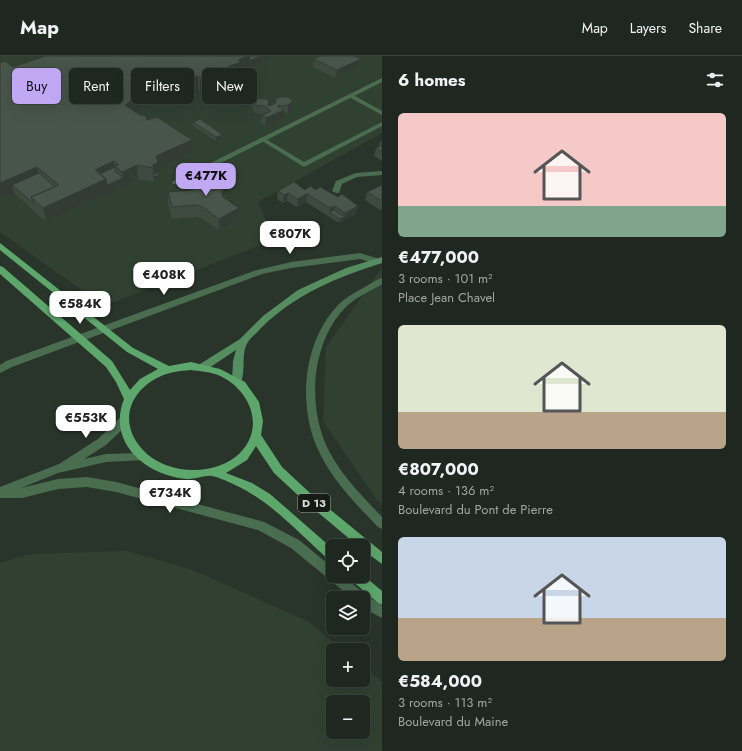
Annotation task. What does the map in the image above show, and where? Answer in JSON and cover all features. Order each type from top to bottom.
[{"type":"main road","points":[[0,246],[125,346],[147,360],[168,370]]},
{"type":"main road","points":[[203,367],[243,341],[266,318],[301,292],[349,270],[379,260]]},
{"type":"main road","points":[[0,269],[109,364],[120,380],[129,399]]},
{"type":"main road","points":[[237,381],[238,361],[243,341]]},
{"type":"main road","points":[[191,366],[203,367],[221,372],[237,381],[249,392],[257,406],[259,422],[256,437],[250,448],[240,459],[213,472],[194,475],[174,473],[156,467],[141,457],[132,446],[126,434],[124,421],[125,410],[129,399],[139,386],[152,376],[168,370],[191,366]]},
{"type":"main road","name":"D 13","points":[[256,437],[278,470],[306,496],[382,559]]},
{"type":"main road","name":"D 13","points":[[213,472],[248,486],[266,497],[326,550]]},
{"type":"main road","points":[[363,583],[382,599]]},
{"type":"street","points":[[176,182],[382,80]]},
{"type":"street","points":[[336,191],[339,183],[356,175],[382,173]]},
{"type":"street","points":[[0,369],[9,364],[260,272],[291,265],[360,256],[379,260]]},
{"type":"street","points":[[0,492],[57,469],[102,442],[124,421]]},
{"type":"street","points":[[57,469],[106,458],[141,457]]},
{"type":"street","points":[[0,492],[22,493],[58,484],[87,482],[116,487],[260,526],[295,544],[326,569]]},
{"type":"street","points":[[343,583],[352,591]]},
{"type":"street","points":[[370,605],[382,612]]},
{"type":"lane","points":[[351,96],[382,113]]},
{"type":"lane","points":[[262,140],[304,165],[382,124]]},
{"type":"lane","points":[[382,281],[359,293],[341,307],[328,323],[318,347],[312,386],[313,415],[321,444],[335,470],[382,524]]},
{"type":"shaded area","points":[[0,56],[382,56],[382,133],[258,202],[274,240],[104,306],[0,232]]},
{"type":"shaded area","points":[[382,268],[382,505],[376,499],[323,421],[326,347]]},
{"type":"shaded area","points":[[127,551],[193,570],[309,622],[334,643],[326,643],[326,687],[370,687],[370,672],[382,682],[382,751],[0,751],[0,563],[30,554]]},
{"type":"building","points":[[45,56],[248,56],[238,60],[241,62],[224,68],[202,68],[202,77],[200,78],[198,76],[194,78],[194,68],[131,68],[131,101],[125,105],[140,115],[145,115],[147,120],[157,117],[192,140],[156,156],[158,162],[153,165],[153,168],[137,165],[122,172],[115,166],[119,165],[114,161],[95,170],[106,179],[43,208],[31,197],[59,185],[37,167],[0,183],[0,63],[5,61],[13,67]]},
{"type":"building","points":[[250,56],[262,56],[249,61]]},
{"type":"building","points":[[320,56],[354,56],[361,59],[337,70],[314,59]]},
{"type":"building","points":[[280,97],[288,97],[293,101],[288,105],[277,106],[284,110],[266,118],[261,116],[271,111],[265,106],[254,105],[257,104],[257,99],[266,99],[269,101],[269,106],[276,103],[275,99]]},
{"type":"building","points":[[200,119],[223,135],[216,137],[193,122]]},
{"type":"building","points":[[382,145],[382,152],[376,148]]},
{"type":"building","points":[[115,167],[116,172],[123,178],[107,185],[106,179],[100,174]]},
{"type":"building","points":[[159,172],[159,175],[154,177],[153,175]]},
{"type":"building","points":[[39,173],[55,187],[31,197],[33,203],[12,185]]},
{"type":"building","points":[[206,174],[229,179],[222,193],[223,197],[239,208],[219,219],[203,207],[196,205],[172,207],[168,192],[193,190],[190,188],[194,185],[197,188]]},
{"type":"building","points":[[294,182],[305,190],[310,186],[316,190],[320,187],[338,197],[342,194],[358,206],[345,213],[335,206],[330,208],[307,194],[298,199],[288,193],[284,195],[278,191]]},
{"type":"building","points":[[382,185],[382,201],[367,192]]},
{"type":"building","points":[[334,210],[345,217],[340,219],[329,212]]}]
